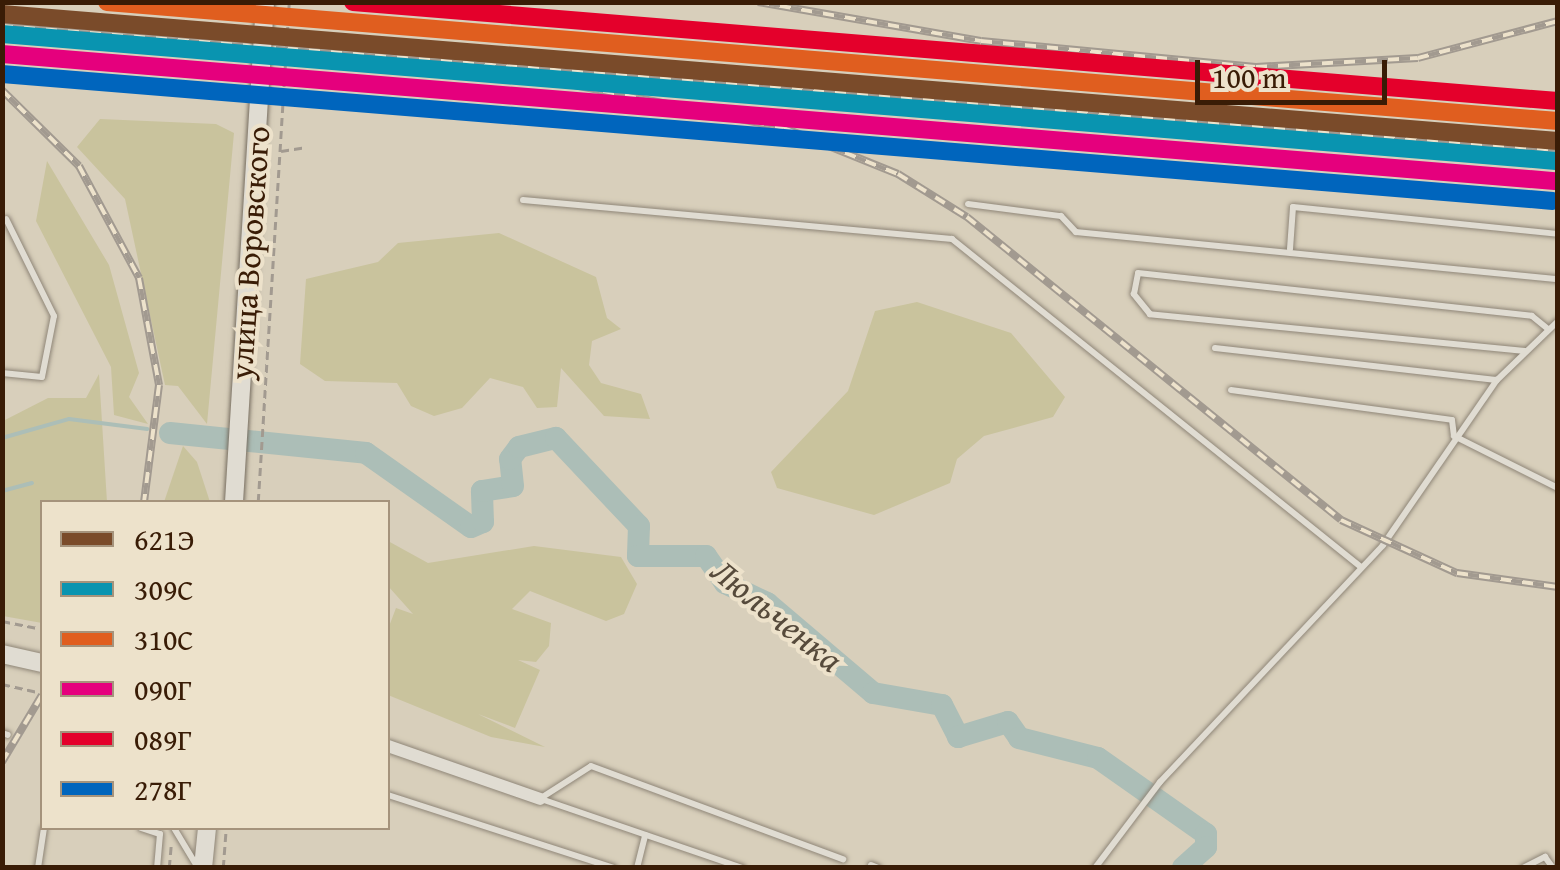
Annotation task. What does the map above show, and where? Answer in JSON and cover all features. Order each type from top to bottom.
[{"type":"main road","name":"улица Воровского","points":[[234,500],[265,2]]},
{"type":"main road","points":[[2,654],[40,663]]},
{"type":"main road","points":[[201,868],[207,830]]},
{"type":"street","points":[[390,747],[540,799]]},
{"type":"lane","points":[[523,200],[952,239],[1361,567]]},
{"type":"lane","points":[[968,204],[1061,216],[1076,232],[1290,249],[1558,278]]},
{"type":"lane","points":[[1290,249],[1293,207],[1558,234]]},
{"type":"lane","points":[[2,373],[42,377],[54,316],[6,219]]},
{"type":"lane","points":[[1525,351],[1150,314],[1134,294],[1138,273],[1532,316],[1548,329]]},
{"type":"lane","points":[[1095,868],[1160,782],[1361,567],[1497,380],[1558,321]]},
{"type":"lane","points":[[1214,348],[1497,380]]},
{"type":"lane","points":[[1232,390],[1452,420],[1454,436]]},
{"type":"lane","points":[[1454,436],[1558,488]]},
{"type":"lane","points":[[540,799],[590,766],[844,859]]},
{"type":"lane","points":[[390,795],[614,868]]},
{"type":"lane","points":[[540,799],[742,868]]},
{"type":"lane","points":[[38,868],[44,830]]},
{"type":"lane","points":[[147,830],[160,834],[157,868]]},
{"type":"lane","points":[[174,830],[201,868]]},
{"type":"lane","points":[[637,868],[645,835]]},
{"type":"lane","points":[[1523,868],[1545,856],[1553,868]]},
{"type":"path","points":[[258,500],[289,2]]},
{"type":"path","points":[[280,151],[307,147]]},
{"type":"path","points":[[2,622],[40,629]]},
{"type":"path","points":[[2,684],[40,694]]},
{"type":"path","points":[[170,868],[173,830]]},
{"type":"path","points":[[223,868],[226,830]]},
{"type":"shaded area","points":[[100,119],[216,124],[234,133],[207,424],[178,386],[165,385],[125,199],[77,147]]},
{"type":"shaded area","points":[[47,161],[109,265],[139,373],[129,397],[148,424],[114,415],[111,367],[36,221]]},
{"type":"shaded area","points":[[499,233],[596,277],[607,318],[621,329],[592,341],[589,365],[601,383],[641,394],[650,419],[604,416],[561,368],[557,407],[537,408],[523,387],[490,378],[462,408],[434,416],[411,406],[397,383],[325,381],[300,364],[306,279],[378,262],[398,243]]},
{"type":"shaded area","points":[[917,302],[1011,333],[1065,397],[1053,417],[984,436],[957,459],[950,483],[874,515],[777,488],[771,472],[848,391],[875,311]]},
{"type":"shaded area","points":[[99,374],[107,500],[40,500],[40,623],[3,616],[3,421],[48,398],[86,398]]},
{"type":"shaded area","points":[[183,446],[197,462],[209,500],[165,500]]},
{"type":"shaded area","points":[[390,542],[428,563],[534,546],[621,557],[637,584],[624,614],[606,621],[530,591],[512,609],[551,623],[549,646],[536,662],[518,660],[540,670],[515,728],[478,714],[545,747],[491,737],[390,696],[390,624],[396,608],[413,614],[390,588]]},
{"type":"waterway","name":"Люльченка","points":[[2,438],[69,419],[147,429]]},
{"type":"waterway","name":"Люльченка","points":[[170,433],[366,453],[471,527],[483,522],[482,491],[513,486],[510,459],[519,447],[556,438],[639,526],[638,556],[706,556],[725,583],[767,603],[873,693],[942,705],[958,737],[1008,722],[1019,738],[1098,758],[1206,834],[1206,847],[1183,868]]},
{"type":"waterway","points":[[2,491],[32,483]]},
{"type":"railway","points":[[758,2],[981,41],[1256,67],[1418,58],[1558,21]]},
{"type":"railway","points":[[2,26],[1558,150]]},
{"type":"railway","points":[[560,82],[784,128],[898,174],[967,217],[1341,520],[1457,573],[1558,587]]},
{"type":"railway","points":[[2,90],[79,166],[139,278],[159,385],[144,500]]},
{"type":"railway","points":[[2,762],[40,698]]},
{"type":"transit line","name":"310С","points":[[107,2],[1558,121]]},
{"type":"transit line","name":"089Г","points":[[353,2],[1558,101]]},
{"type":"transit line","name":"621Э","points":[[2,14],[1558,141]]},
{"type":"transit line","name":"309С","points":[[2,34],[1556,161]]},
{"type":"transit line","name":"090Г","points":[[2,54],[1555,181]]},
{"type":"transit line","name":"278Г","points":[[2,74],[1553,201]]}]
